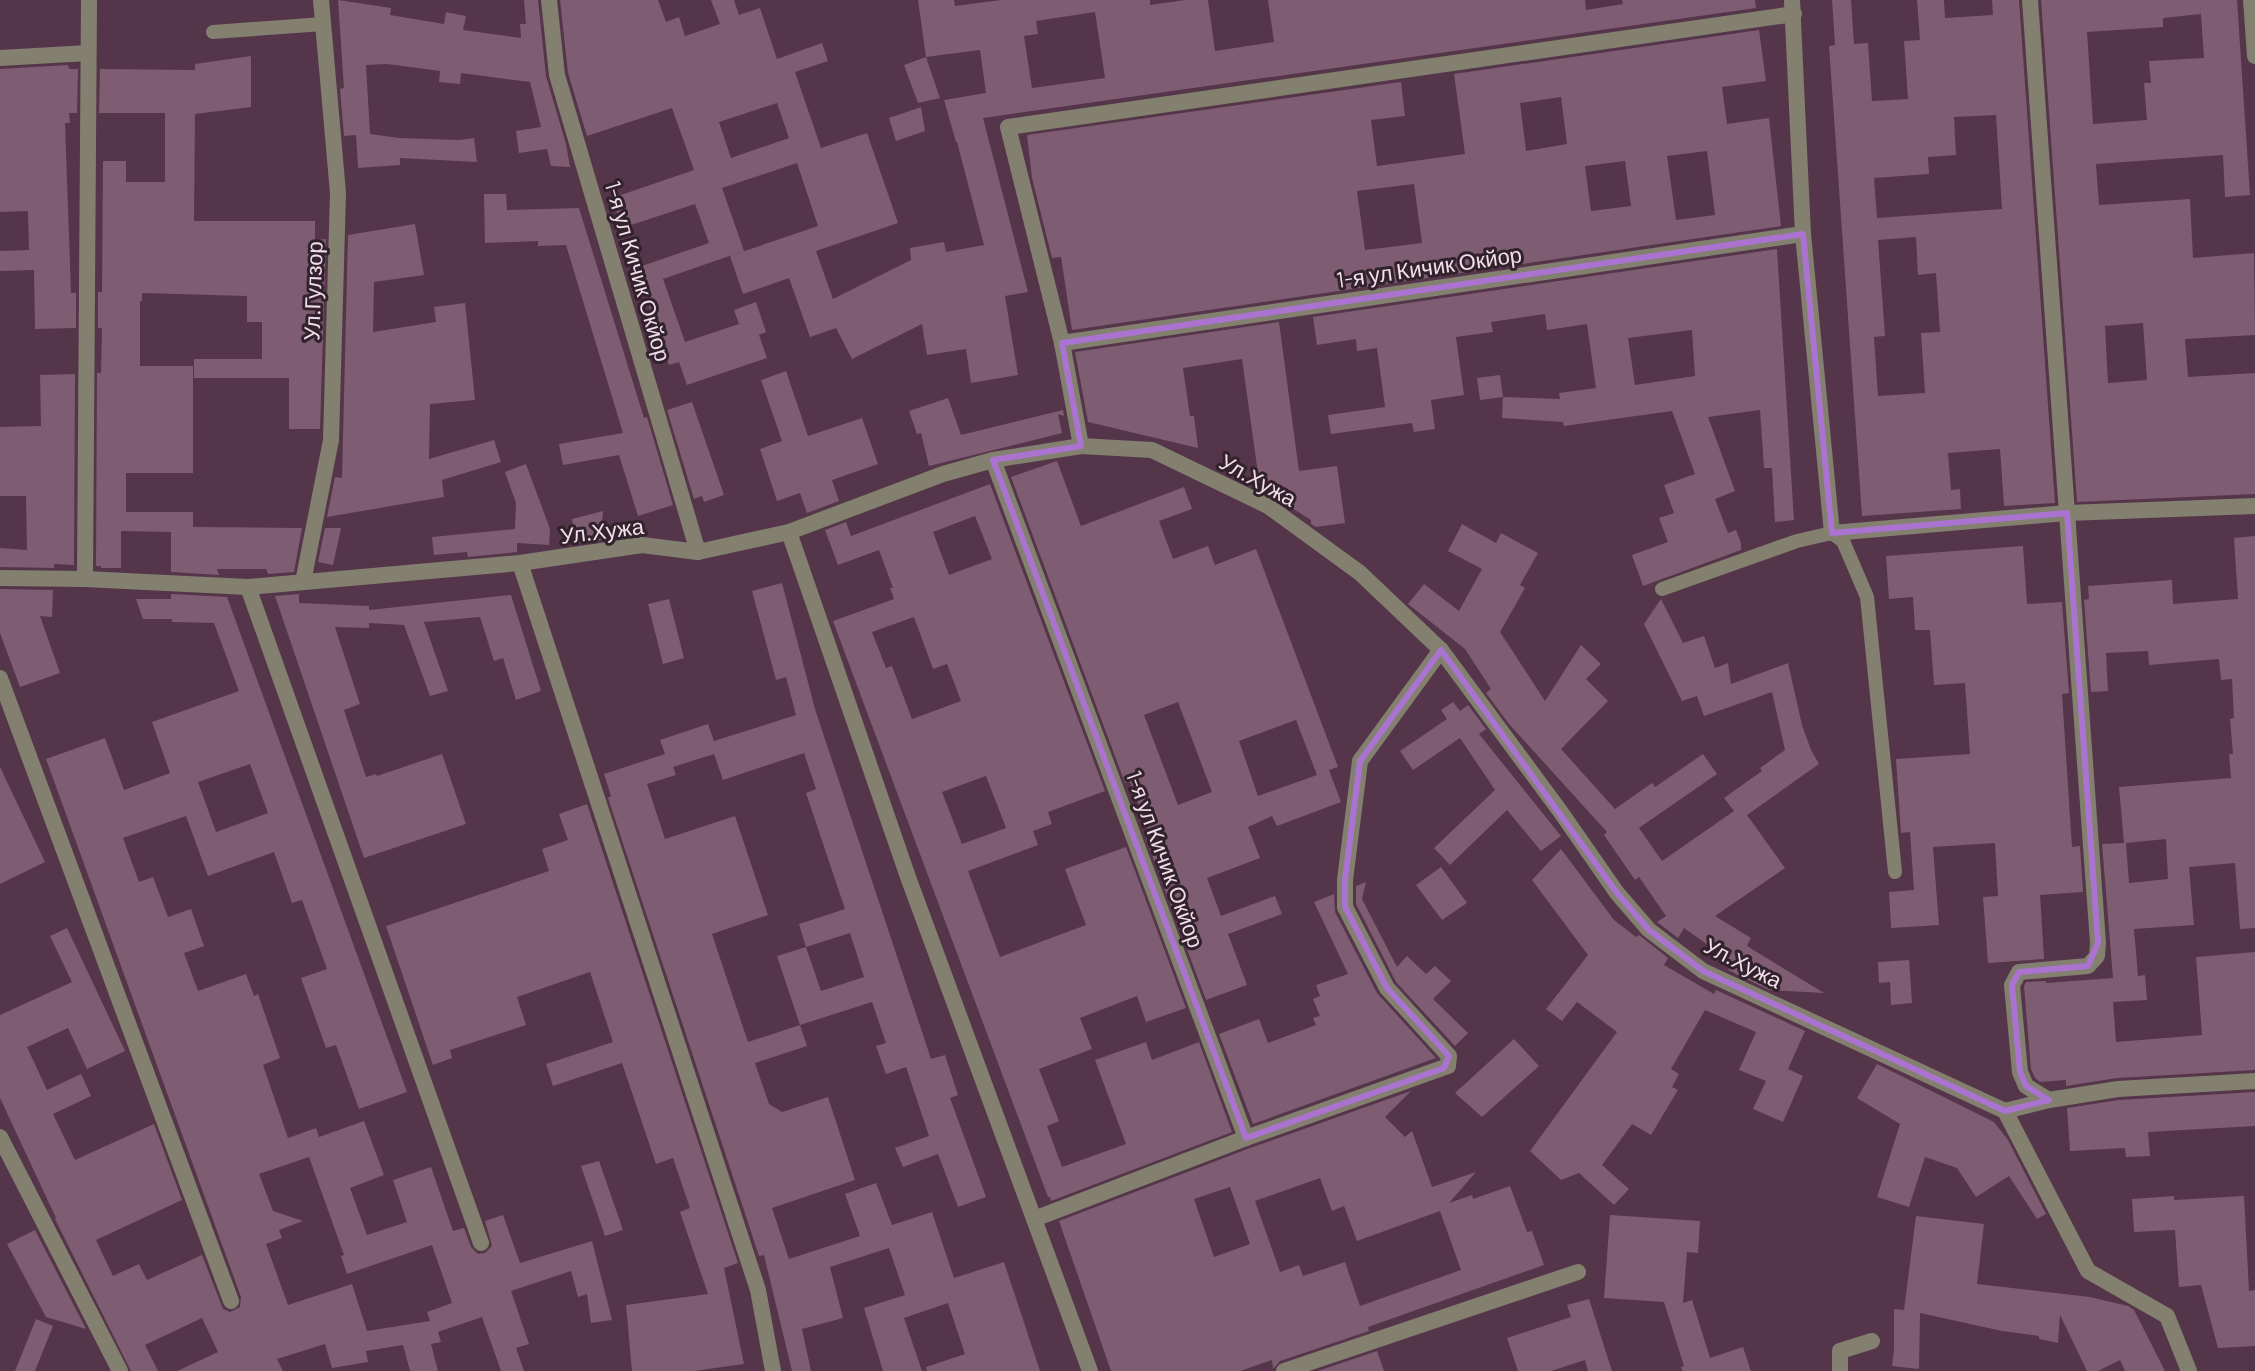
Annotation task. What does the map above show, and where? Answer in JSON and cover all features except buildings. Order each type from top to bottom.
[{"type":"street","points":[[85,579],[89,0]]},
{"type":"street","name":"Ул.Гулзор","points":[[303,582],[331,440],[338,193],[321,0]]},
{"type":"street","name":"1-я ул Кичик Окйор","points":[[549,0],[557,75],[698,552]]},
{"type":"street","points":[[2030,0],[2098,943],[2097,956],[2088,966],[2019,972],[2012,985],[2020,1072],[2026,1086],[2049,1100]]},
{"type":"street","points":[[2251,0],[2255,56]]},
{"type":"street","points":[[1081,446],[1062,343],[1008,127],[1793,7],[1803,234],[1832,533],[2067,513],[2255,506]]},
{"type":"street","points":[[0,58],[88,53]]},
{"type":"street","name":"1-я ул Кичик Окйор","points":[[1062,343],[1803,234]]},
{"type":"street","name":"Ул.Хужа","points":[[0,578],[248,587],[520,563],[642,545],[698,552],[789,532],[943,474],[993,460],[1081,446],[1152,450],[1268,506],[1360,573],[1441,650],[1617,893],[1649,930],[1703,971],[2005,1111]]},
{"type":"street","name":"1-я ул Кичик Окйор","points":[[993,460],[1246,1138]]},
{"type":"street","points":[[789,532],[908,877],[1090,1371]]},
{"type":"street","points":[[520,563],[758,1290],[773,1371]]},
{"type":"street","points":[[248,587],[481,1243]]},
{"type":"street","points":[[1034,1219],[1246,1138],[1448,1066],[1449,1056],[1387,988],[1345,907],[1345,880],[1360,761],[1441,650]]},
{"type":"street","points":[[0,678],[231,1301]]},
{"type":"street","points":[[2189,1371],[2167,1316],[2088,1271],[2005,1111],[2118,1089],[2255,1081]]},
{"type":"street","points":[[0,1137],[7,1162],[120,1371]]},
{"type":"street","points":[[1284,1371],[1578,1272]]},
{"type":"street","points":[[1840,1371],[1840,1351],[1872,1341]]},
{"type":"lane","points":[[213,32],[323,24]]},
{"type":"lane","points":[[1662,589],[1797,541],[1832,533],[1843,541],[1867,597],[1895,872]]},
{"type":"highlighted area","points":[[1803,234],[1832,533],[2067,513],[2098,943],[2088,966],[2019,972],[2012,985],[2020,1072],[2026,1086],[2049,1100],[2005,1111],[1703,971],[1649,930],[1617,893],[1441,650],[1360,761],[1345,880],[1345,907],[1387,988],[1449,1056],[1444,1068],[1246,1138],[993,460],[1081,446],[1062,343]]}]
